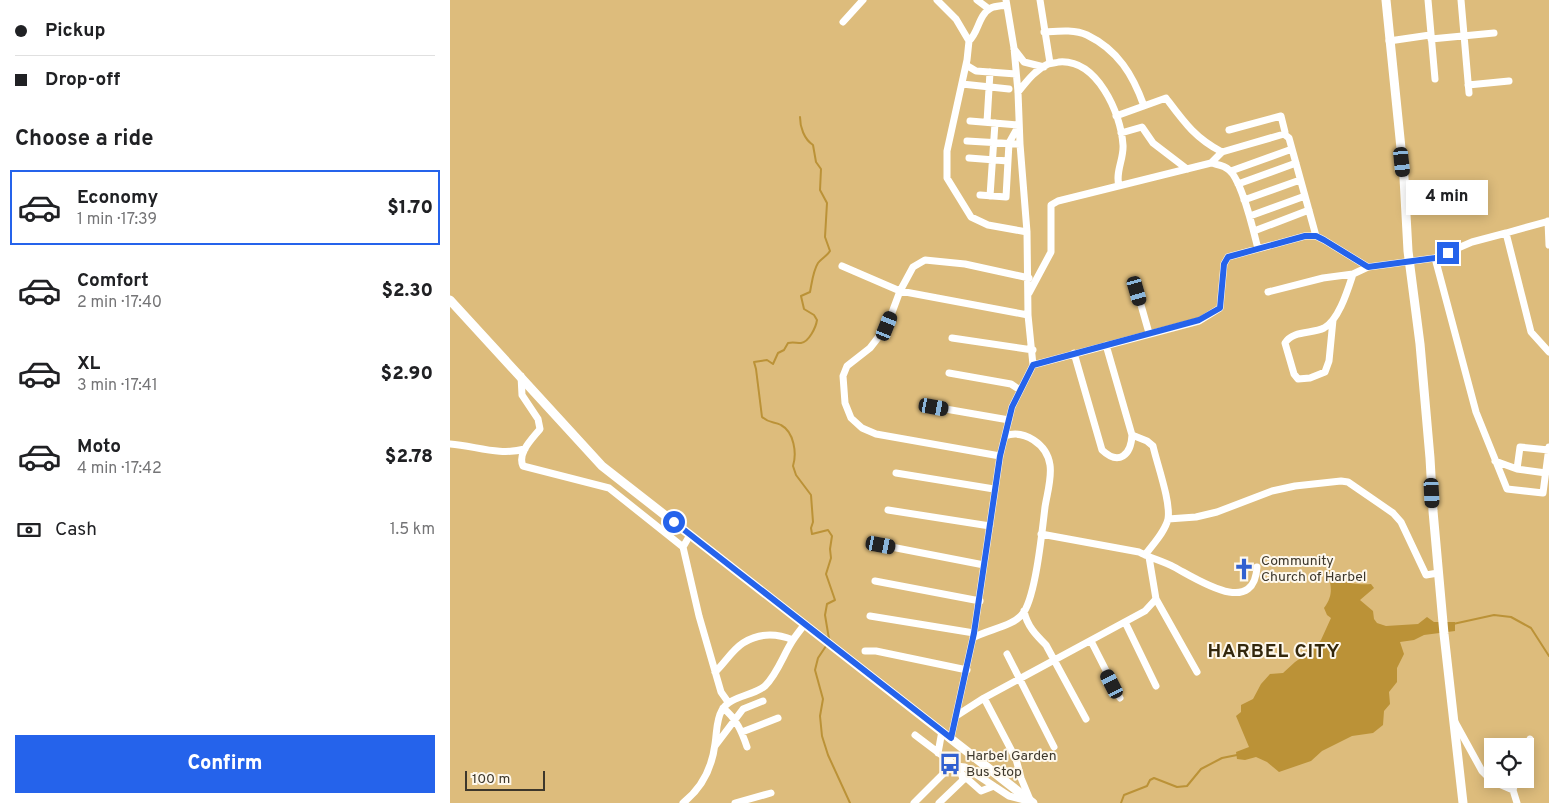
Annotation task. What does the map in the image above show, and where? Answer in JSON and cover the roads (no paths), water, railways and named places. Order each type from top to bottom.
[{"type":"main road","points":[[1386,0],[1404,178],[1409,262],[1420,344],[1438,574],[1463,803]]},
{"type":"main road","points":[[450,300],[602,466],[1032,802]]},
{"type":"street","points":[[843,22],[863,0]]},
{"type":"street","points":[[937,0],[956,18],[969,41],[966,65],[947,151],[947,178],[971,217],[988,225],[1027,232]]},
{"type":"street","points":[[1040,0],[1047,65]]},
{"type":"street","points":[[1428,0],[1435,79]]},
{"type":"street","points":[[1461,0],[1469,93]]},
{"type":"street","points":[[979,1],[989,9]]},
{"type":"street","points":[[951,738],[974,636],[1000,456],[1012,407],[1033,365],[1028,314],[1027,232],[1018,92],[1014,48],[1006,2],[989,9],[980,19],[974,36],[969,41]]},
{"type":"street","points":[[1044,32],[1065,31],[1086,34],[1103,45],[1121,60],[1136,82],[1144,106]]},
{"type":"street","points":[[1389,41],[1494,33]]},
{"type":"street","points":[[1014,48],[1024,62],[1047,65],[1064,62],[1076,64],[1101,83],[1116,116],[1123,146],[1117,177],[1119,186]]},
{"type":"street","points":[[966,65],[976,71],[1016,74]]},
{"type":"street","points":[[1018,92],[1034,72],[1047,65]]},
{"type":"street","points":[[987,122],[990,72]]},
{"type":"street","points":[[1468,84],[1509,81]]},
{"type":"street","points":[[962,84],[1009,89]]},
{"type":"street","points":[[1116,116],[1166,98],[1184,122],[1205,143],[1222,152]]},
{"type":"street","points":[[1229,130],[1280,116],[1284,134]]},
{"type":"street","points":[[970,121],[1019,125]]},
{"type":"street","points":[[990,196],[995,123]]},
{"type":"street","points":[[980,195],[1006,197],[1009,143],[1019,125]]},
{"type":"street","points":[[1120,133],[1142,127],[1153,143],[1187,169]]},
{"type":"street","points":[[1211,163],[1222,152],[1284,134]]},
{"type":"street","points":[[1284,134],[1289,138],[1316,236]]},
{"type":"street","points":[[968,141],[1020,144]]},
{"type":"street","points":[[1231,171],[1292,149]]},
{"type":"street","points":[[969,158],[1008,161]]},
{"type":"street","points":[[1028,294],[1051,252],[1051,205],[1058,201],[1211,163],[1224,166],[1231,171],[1250,216],[1258,250]]},
{"type":"street","points":[[1238,184],[1296,163]]},
{"type":"street","points":[[1244,200],[1300,180]]},
{"type":"street","points":[[1250,216],[1305,196]]},
{"type":"street","points":[[1254,231],[1309,210]]},
{"type":"street","points":[[1268,292],[1323,278],[1353,274],[1368,267],[1435,258],[1472,242],[1549,221],[1549,245]]},
{"type":"street","points":[[1506,233],[1531,332],[1535,338],[1545,342],[1549,352]]},
{"type":"street","points":[[1033,365],[1199,320],[1220,308],[1224,264],[1228,257],[1305,236],[1316,236],[1368,267]]},
{"type":"street","points":[[1435,258],[1476,412],[1507,489],[1543,493],[1549,449],[1520,447],[1517,469]]},
{"type":"street","points":[[1000,456],[876,434],[862,428],[852,418],[845,403],[843,376],[847,366],[870,348],[887,326],[900,291],[913,267],[925,260],[965,264],[1029,278]]},
{"type":"street","points":[[842,266],[900,291],[1028,314]]},
{"type":"street","points":[[1333,320],[1329,361],[1325,372],[1310,378],[1298,379],[1294,374],[1285,343],[1288,339],[1324,328],[1333,320],[1345,297],[1353,274]]},
{"type":"street","points":[[1137,291],[1149,334]]},
{"type":"street","points":[[952,338],[1033,350]]},
{"type":"street","points":[[1074,353],[1102,450],[1108,456],[1116,458],[1128,452],[1132,445],[1132,435],[1106,345]]},
{"type":"street","points":[[950,373],[1011,384],[1020,390]]},
{"type":"street","points":[[520,376],[522,395],[538,419],[540,429],[522,454],[521,462],[523,466],[609,488],[683,547],[699,616],[721,692],[726,705],[742,732],[747,747]]},
{"type":"street","points":[[934,407],[1009,420]]},
{"type":"street","points":[[870,616],[974,636],[1008,624],[1024,612],[1031,594],[1042,534],[1050,464],[1047,453],[1039,444],[1026,436],[1013,433],[1005,436]]},
{"type":"street","points":[[1132,435],[1147,441],[1153,446],[1166,502],[1168,519],[1147,556],[1156,599],[1197,672]]},
{"type":"street","points":[[450,444],[466,445],[497,452],[514,452],[525,449]]},
{"type":"street","points":[[1495,461],[1517,469],[1546,473]]},
{"type":"street","points":[[896,473],[994,489]]},
{"type":"street","points":[[1168,519],[1196,517],[1217,512],[1272,492],[1295,486],[1348,482],[1393,513],[1401,522],[1426,574],[1438,574]]},
{"type":"street","points":[[888,510],[990,526]]},
{"type":"street","points":[[1042,534],[1139,552],[1228,593],[1249,588],[1256,577],[1257,567]]},
{"type":"street","points":[[683,547],[690,535]]},
{"type":"street","points":[[881,545],[984,565]]},
{"type":"street","points":[[875,581],[980,601]]},
{"type":"street","points":[[956,716],[984,698],[1145,611],[1156,599]]},
{"type":"street","points":[[1024,612],[1026,621],[1037,637],[1046,645],[1086,719]]},
{"type":"street","points":[[1125,622],[1156,686]]},
{"type":"street","points":[[683,803],[694,794],[705,779],[715,746],[718,719],[726,705],[755,692],[772,678],[793,640],[805,624]]},
{"type":"street","points":[[715,672],[742,644],[750,640],[771,634],[782,635],[793,640]]},
{"type":"street","points":[[1090,640],[1120,698]]},
{"type":"street","points":[[865,651],[876,651],[967,670]]},
{"type":"street","points":[[1007,654],[1054,747]]},
{"type":"street","points":[[984,698],[1016,759],[1021,778],[1032,802]]},
{"type":"street","points":[[715,746],[743,709],[763,701]]},
{"type":"street","points":[[742,732],[778,718]]},
{"type":"street","points":[[1453,718],[1482,772],[1492,781],[1513,790],[1517,803]]},
{"type":"street","points":[[938,752],[942,731]]},
{"type":"street","points":[[915,735],[960,768],[963,776],[981,791],[994,786]]},
{"type":"street","points":[[914,803],[954,765],[965,766],[1009,796],[1032,802]]},
{"type":"street","points":[[939,803],[963,780],[963,776]]},
{"type":"street","points":[[736,803],[771,793]]},
{"type":"waterway","points":[[800,117],[803,132],[807,140],[813,145],[816,162],[821,169],[820,190],[827,203],[825,237],[830,251],[816,266],[810,292],[801,296],[804,309],[814,315],[817,320],[814,330],[804,342],[788,343],[784,350],[778,353],[773,364],[767,360],[754,362],[762,417],[767,421],[781,425],[792,438],[795,455],[793,466],[796,475],[811,495],[812,534],[828,530],[832,536],[831,558],[826,574],[835,600],[827,604],[825,615],[829,639]]},
{"type":"waterway","points":[[1453,624],[1494,615],[1511,617],[1531,628],[1549,656]]},
{"type":"waterway","points":[[826,646],[818,658],[815,670],[823,699],[820,716],[822,736],[828,755],[850,803]]},
{"type":"waterway","points":[[1121,803],[1124,795],[1147,786],[1150,780],[1154,778],[1177,787],[1187,786],[1201,769],[1222,758],[1237,755]]},
{"type":"place","name":"Community Church of Harbel","points":[[1244,569]]},
{"type":"place","name":"Harbel Garden Bus Stop","points":[[950,764]]},
{"type":"district","name":"HARBEL CITY","points":[[1274,652]]}]
